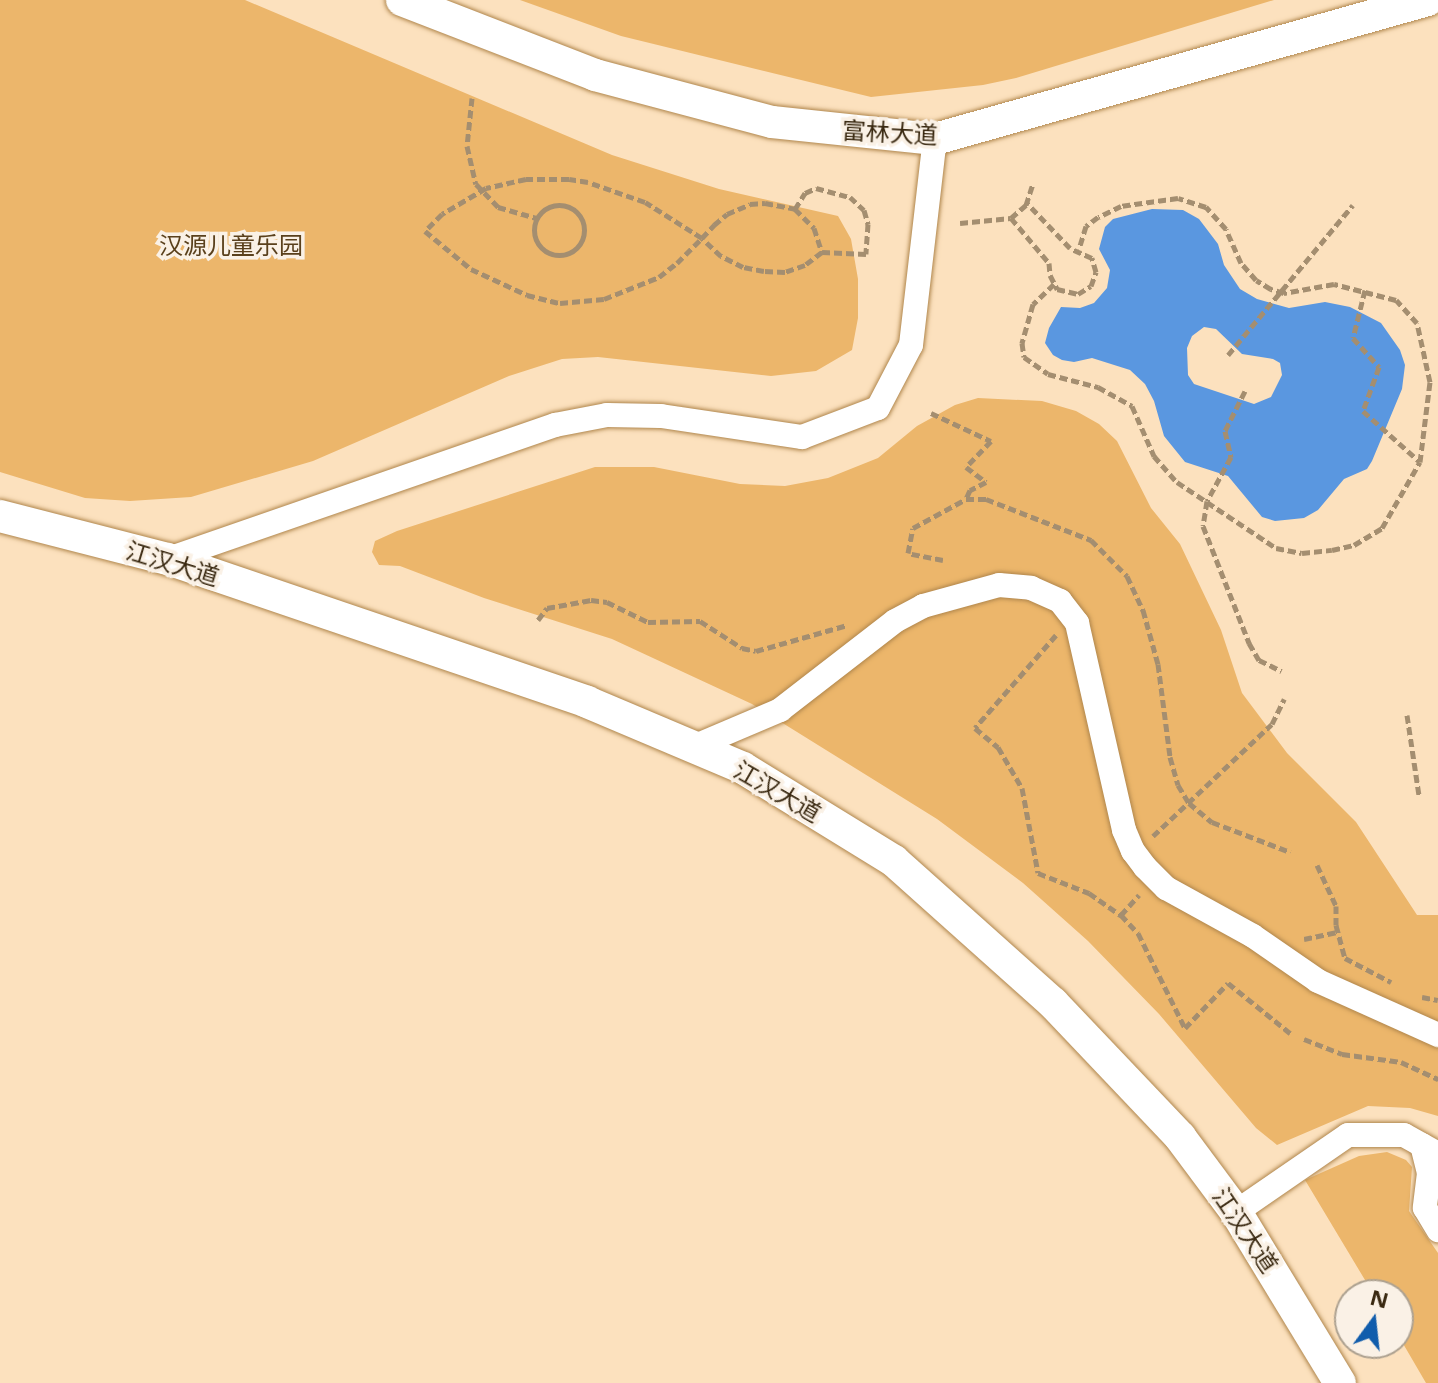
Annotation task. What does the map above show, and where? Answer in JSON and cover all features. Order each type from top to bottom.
[{"type":"main road","name":"富林大道","points":[[402,0],[595,75],[772,122],[935,139],[1428,0]]},
{"type":"main road","name":"江汉大道","points":[[0,516],[168,559],[587,702],[743,768],[894,861],[1053,1003],[1180,1137],[1236,1212],[1340,1383]]},
{"type":"street","points":[[168,559],[555,425],[607,415],[661,416],[802,437],[878,408],[911,345],[935,139]]},
{"type":"street","points":[[693,747],[780,710],[895,621],[923,606],[999,585],[1031,588],[1060,601],[1077,623],[1124,830],[1133,851],[1145,867],[1166,888],[1253,936],[1318,981],[1438,1035]]},
{"type":"street","points":[[1236,1212],[1348,1135],[1404,1135],[1430,1149],[1425,1208],[1438,1230]]},
{"type":"path","points":[[472,98],[467,146],[480,191],[498,207],[536,218]]},
{"type":"path","points":[[822,252],[814,228],[795,209],[765,203],[739,207],[702,238],[659,277],[621,294],[581,302],[544,301],[471,269],[425,231],[442,214],[480,191],[526,179],[588,182],[654,206],[702,238],[721,256],[743,267],[785,272],[816,260],[822,252]]},
{"type":"path","points":[[960,223],[1011,218],[1026,202],[1033,183]]},
{"type":"path","points":[[795,209],[805,193],[816,188],[850,197],[864,210],[868,224],[866,254],[822,252]]},
{"type":"path","points":[[1054,284],[1033,304],[1022,343],[1024,357],[1048,374],[1098,387],[1132,406],[1165,472],[1276,548],[1302,553],[1332,550],[1354,545],[1382,528],[1420,462],[1430,382],[1425,348],[1417,323],[1396,300],[1334,284],[1279,291],[1256,280],[1249,272],[1226,229],[1206,207],[1178,198],[1121,206],[1098,217],[1086,226],[1079,249]]},
{"type":"path","points":[[1011,218],[1049,263],[1054,284],[1071,295],[1091,286],[1095,264],[1079,249],[1070,248],[1026,202]]},
{"type":"path","points":[[566,205],[584,222],[583,239],[573,252],[548,253],[536,241],[536,218],[550,206],[566,205]]},
{"type":"path","points":[[1228,355],[1353,205]]},
{"type":"path","points":[[1365,290],[1353,338],[1379,367],[1363,411],[1420,462]]},
{"type":"path","points":[[1245,391],[1225,431],[1231,457],[1207,501],[1203,526],[1249,643],[1259,660],[1282,671]]},
{"type":"path","points":[[931,413],[991,441],[966,467],[986,482],[970,490],[966,499]]},
{"type":"path","points":[[538,620],[547,608],[591,600],[607,602],[648,622],[700,621],[742,648],[756,651],[842,626],[895,621]]},
{"type":"path","points":[[1072,616],[975,728],[998,747],[1022,788],[1038,873],[1089,893],[1121,915],[1138,933],[1185,1028],[1228,983],[1290,1033]]},
{"type":"path","points":[[1146,842],[1272,724],[1284,699]]},
{"type":"path","points":[[1407,715],[1419,795]]},
{"type":"path","points":[[1317,865],[1336,906],[1337,932],[1345,958],[1400,986]]},
{"type":"path","points":[[1121,915],[1145,888]]},
{"type":"path","points":[[1297,940],[1337,932]]},
{"type":"path","points":[[1412,992],[1438,1000]]},
{"type":"path","points":[[1304,1039],[1342,1054],[1401,1062],[1438,1079]]},
{"type":"green space","name":"汉源儿童乐园","points":[[0,0],[245,0],[612,155],[719,189],[838,216],[851,239],[858,279],[858,318],[852,350],[816,371],[771,376],[598,357],[562,359],[509,376],[313,461],[191,497],[130,501],[85,498],[0,472]]},
{"type":"green space","points":[[520,0],[1274,0],[1016,78],[983,85],[871,97],[621,36]]},
{"type":"green space","points":[[978,398],[1042,401],[1076,411],[1099,424],[1117,441],[1151,508],[1180,544],[1221,630],[1242,693],[1287,753],[1356,822],[1417,915],[1438,915],[1438,1116],[1410,1108],[1368,1106],[1277,1145],[1256,1128],[1159,1014],[1088,941],[1023,883],[937,819],[752,704],[612,639],[484,598],[400,566],[379,565],[372,552],[375,541],[397,531],[595,467],[654,467],[740,484],[785,486],[828,478],[878,458],[917,426],[955,405]]},
{"type":"green space","points":[[1387,1152],[1406,1160],[1412,1167],[1409,1211],[1438,1253],[1438,1383],[1426,1383],[1412,1359],[1414,1279],[1364,1279],[1305,1180],[1359,1156]]},
{"type":"water","points":[[1152,209],[1183,210],[1199,219],[1218,244],[1224,265],[1240,289],[1257,299],[1289,308],[1325,302],[1350,307],[1381,323],[1400,350],[1405,365],[1402,389],[1367,469],[1344,479],[1318,510],[1304,518],[1275,521],[1262,517],[1228,476],[1185,462],[1164,436],[1154,401],[1145,384],[1130,370],[1092,358],[1074,362],[1053,355],[1045,343],[1049,328],[1061,307],[1080,308],[1094,303],[1107,288],[1110,270],[1099,249],[1105,227],[1113,219]],"holes":[[[1204,327],[1216,329],[1242,354],[1280,363],[1282,375],[1271,397],[1254,404],[1194,384],[1188,375],[1187,348],[1192,336]]]}]
